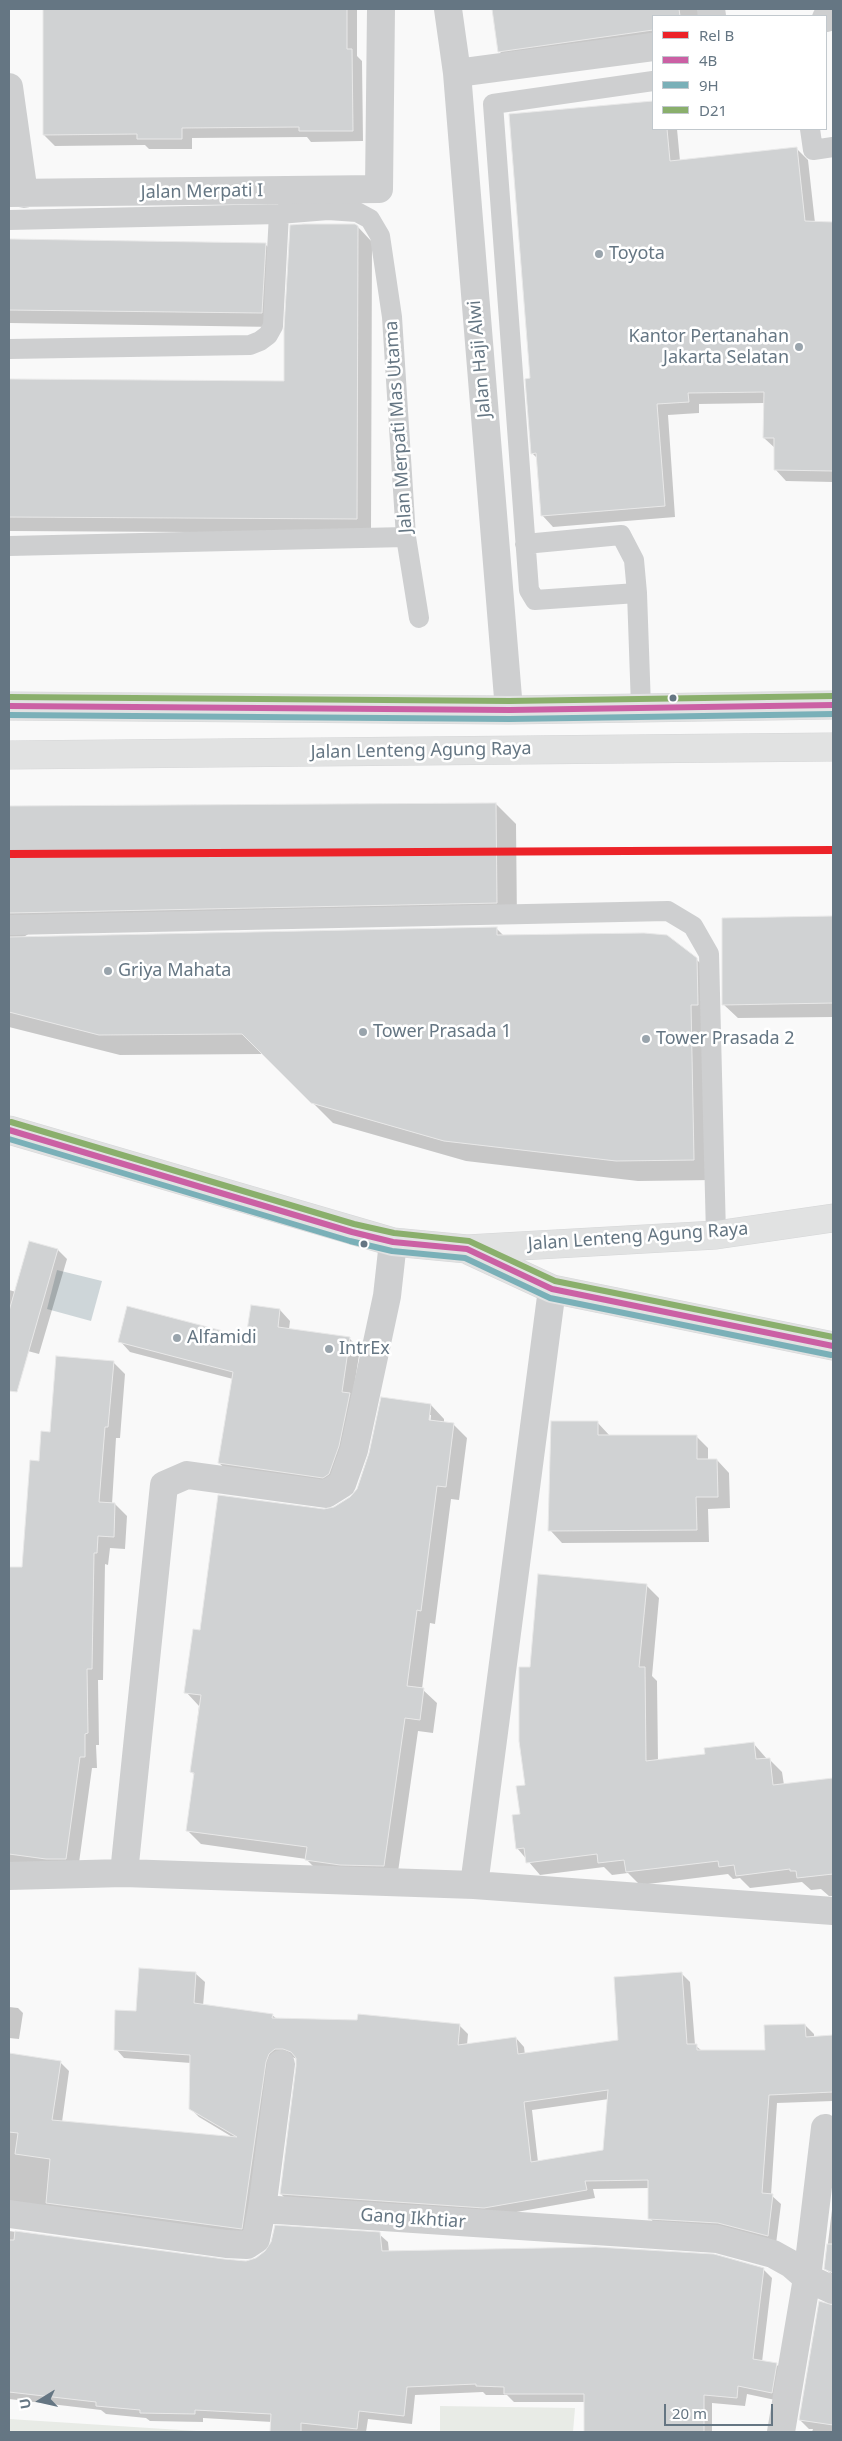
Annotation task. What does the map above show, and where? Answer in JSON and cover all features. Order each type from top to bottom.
[{"type":"main road","points":[[9,706],[509,710],[833,706]]},
{"type":"main road","name":"Jalan Lenteng Agung Raya","points":[[9,755],[833,747]]},
{"type":"main road","name":"Jalan Lenteng Agung Raya","points":[[9,1130],[393,1242],[467,1249],[716,1234],[833,1218]]},
{"type":"main road","points":[[467,1249],[552,1289],[833,1346]]},
{"type":"street","name":"Jalan Merpati I","points":[[9,87],[16,194],[379,189],[381,9]]},
{"type":"street","name":"Jalan Haji Alwi","points":[[448,9],[457,73],[509,710]]},
{"type":"street","points":[[457,73],[652,47]]},
{"type":"street","points":[[124,1874],[164,1485],[187,1475],[326,1494],[342,1484],[348,1471],[356,1440],[386,1296],[393,1242]]},
{"type":"street","points":[[474,1886],[552,1289]]},
{"type":"street","points":[[9,1876],[124,1874],[474,1886],[833,1911]]},
{"type":"street","points":[[9,2214],[226,2244],[248,2245],[256,2239],[262,2209],[281,2064]]},
{"type":"street","points":[[781,2432],[806,2278],[825,2128]]},
{"type":"street","name":"Gang Ikhtiar","points":[[262,2209],[718,2239],[773,2254],[791,2264],[806,2278],[833,2290]]},
{"type":"lane","points":[[637,594],[535,600],[529,590],[492,104],[652,81]]},
{"type":"lane","points":[[810,130],[813,150],[833,147]]},
{"type":"lane","name":"Jalan Merpati Mas Utama","points":[[279,214],[328,210],[357,212],[370,218],[380,236],[392,317],[406,537],[419,618]]},
{"type":"lane","points":[[9,220],[279,214],[273,326],[268,335],[260,341],[250,345],[9,349]]},
{"type":"lane","points":[[525,544],[621,535],[634,560],[641,707]]},
{"type":"lane","points":[[9,546],[406,537]]},
{"type":"lane","points":[[9,924],[668,911],[693,926],[709,954],[716,1234]]},
{"type":"shaded area","points":[[57,1270],[102,1281],[91,1321],[47,1309]]},
{"type":"shaded area","points":[[440,2406],[575,2408],[573,2432],[440,2432]]},
{"type":"shaded area","points":[[9,2419],[212,2432],[9,2432]]},
{"type":"building","points":[[43,9],[347,9],[347,49],[352,49],[353,131],[299,131],[299,127],[182,128],[182,139],[137,139],[137,134],[43,135]]},
{"type":"building","points":[[492,9],[679,9],[680,15],[652,15],[652,30],[498,52]]},
{"type":"building","name":"Toyota","points":[[652,101],[652,130],[667,130],[670,161],[797,147],[805,221],[833,222],[833,471],[774,470],[774,438],[763,438],[764,392],[688,393],[689,402],[657,404],[665,506],[541,516],[536,453],[531,454],[525,379],[530,378],[509,114]]},
{"type":"building","points":[[355,224],[358,226],[357,519],[9,517],[9,379],[284,381],[284,329],[290,225]]},
{"type":"building","points":[[9,239],[266,243],[262,313],[9,310]]},
{"type":"building","points":[[496,803],[497,903],[9,913],[9,806]]},
{"type":"building","points":[[833,916],[833,1003],[722,1005],[722,918]]},
{"type":"building","points":[[497,927],[497,935],[644,933],[667,935],[697,958],[698,1005],[691,1005],[694,1160],[616,1161],[444,1141],[311,1103],[242,1034],[99,1035],[9,1012],[9,937]]},
{"type":"building","points":[[29,1241],[58,1249],[17,1392],[9,1391],[9,1311]]},
{"type":"building","points":[[251,1305],[280,1309],[278,1327],[350,1337],[342,1392],[350,1393],[339,1446],[329,1474],[323,1478],[218,1463],[233,1372],[118,1342],[127,1306],[246,1337]]},
{"type":"building","points":[[56,1356],[114,1361],[108,1427],[105,1427],[99,1502],[115,1503],[114,1537],[98,1536],[97,1553],[94,1553],[92,1669],[87,1669],[88,1733],[85,1734],[85,1757],[80,1757],[66,1859],[46,1859],[9,1854],[9,1567],[22,1567],[30,1460],[39,1461],[41,1431],[50,1432]]},
{"type":"building","points":[[381,1397],[431,1404],[429,1420],[454,1423],[446,1487],[437,1486],[421,1611],[417,1610],[407,1686],[424,1688],[420,1720],[405,1718],[384,1866],[340,1865],[305,1860],[307,1847],[186,1831],[194,1773],[190,1772],[201,1695],[184,1693],[193,1629],[200,1630],[218,1495],[324,1509],[334,1507],[350,1497],[357,1489],[369,1453]]},
{"type":"building","points":[[551,1421],[598,1421],[598,1435],[697,1435],[697,1459],[717,1459],[718,1497],[696,1497],[697,1530],[548,1531]]},
{"type":"building","points":[[538,1574],[647,1584],[639,1667],[645,1667],[646,1761],[705,1754],[704,1748],[754,1742],[756,1759],[770,1758],[773,1785],[833,1778],[833,1874],[797,1878],[796,1871],[790,1871],[790,1869],[736,1876],[734,1865],[719,1867],[718,1861],[626,1872],[624,1860],[598,1863],[597,1854],[526,1863],[524,1848],[516,1849],[512,1815],[520,1814],[516,1786],[525,1785],[519,1741],[519,1667],[530,1667]]},
{"type":"building","points":[[139,1968],[196,1972],[194,2003],[273,2014],[272,2018],[357,2020],[358,2014],[460,2024],[458,2045],[516,2037],[518,2054],[618,2040],[614,1977],[682,1972],[687,2044],[697,2044],[697,2050],[765,2050],[764,2025],[805,2024],[806,2037],[833,2035],[833,2092],[769,2095],[762,2193],[773,2194],[768,2236],[718,2223],[648,2219],[648,2180],[585,2181],[587,2190],[484,2208],[280,2194],[296,2066],[296,2058],[291,2052],[283,2049],[275,2049],[269,2054],[266,2062],[242,2229],[46,2203],[50,2159],[15,2154],[18,2133],[9,2132],[9,2053],[61,2061],[52,2120],[237,2137],[189,2109],[190,2055],[114,2050],[115,2010],[136,2011]],"holes":[[[608,2090],[603,2150],[531,2162],[524,2102]]]},
{"type":"building","points":[[275,2225],[380,2232],[382,2251],[596,2247],[714,2254],[764,2268],[753,2359],[777,2363],[772,2393],[738,2386],[737,2398],[704,2395],[704,2432],[584,2432],[584,2394],[504,2394],[504,2387],[476,2386],[476,2384],[407,2387],[404,2416],[359,2411],[357,2429],[301,2423],[301,2432],[270,2432],[271,2414],[195,2410],[195,2414],[140,2413],[140,2410],[96,2406],[96,2402],[9,2392],[9,2240],[14,2240],[15,2231],[246,2261],[256,2258],[265,2251],[271,2242]]},
{"type":"building","points":[[827,2244],[833,2244],[833,2273],[824,2269]]},
{"type":"building","points":[[819,2301],[833,2305],[833,2425],[799,2420]]},
{"type":"rail line","name":"B","points":[[9,854],[833,850]]},
{"type":"transit line","name":"D21","points":[[9,697],[509,701],[833,696]]},
{"type":"transit line","name":"4B","points":[[9,706],[509,710],[833,705]]},
{"type":"transit line","name":"9H","points":[[9,715],[509,719],[833,714]]},
{"type":"transit line","name":"D21","points":[[11,1122],[354,1224],[394,1233],[469,1241],[555,1281],[833,1337]]},
{"type":"transit line","name":"4B","points":[[9,1130],[352,1232],[393,1242],[467,1249],[552,1289],[833,1346]]},
{"type":"transit line","name":"9H","points":[[9,1139],[350,1241],[392,1251],[465,1258],[550,1298],[831,1355]]},
{"type":"place","name":"Toyota","points":[[599,254]]},
{"type":"place","name":"Kantor Pertanahan Jakarta Selatan","points":[[799,347]]},
{"type":"place","name":"Griya Mahata","points":[[108,971]]},
{"type":"place","name":"Tower Prasada 1","points":[[363,1032]]},
{"type":"place","name":"Tower Prasada 2","points":[[646,1039]]},
{"type":"place","name":"Alfamidi","points":[[177,1338]]},
{"type":"place","name":"IntrEx","points":[[329,1349]]}]
